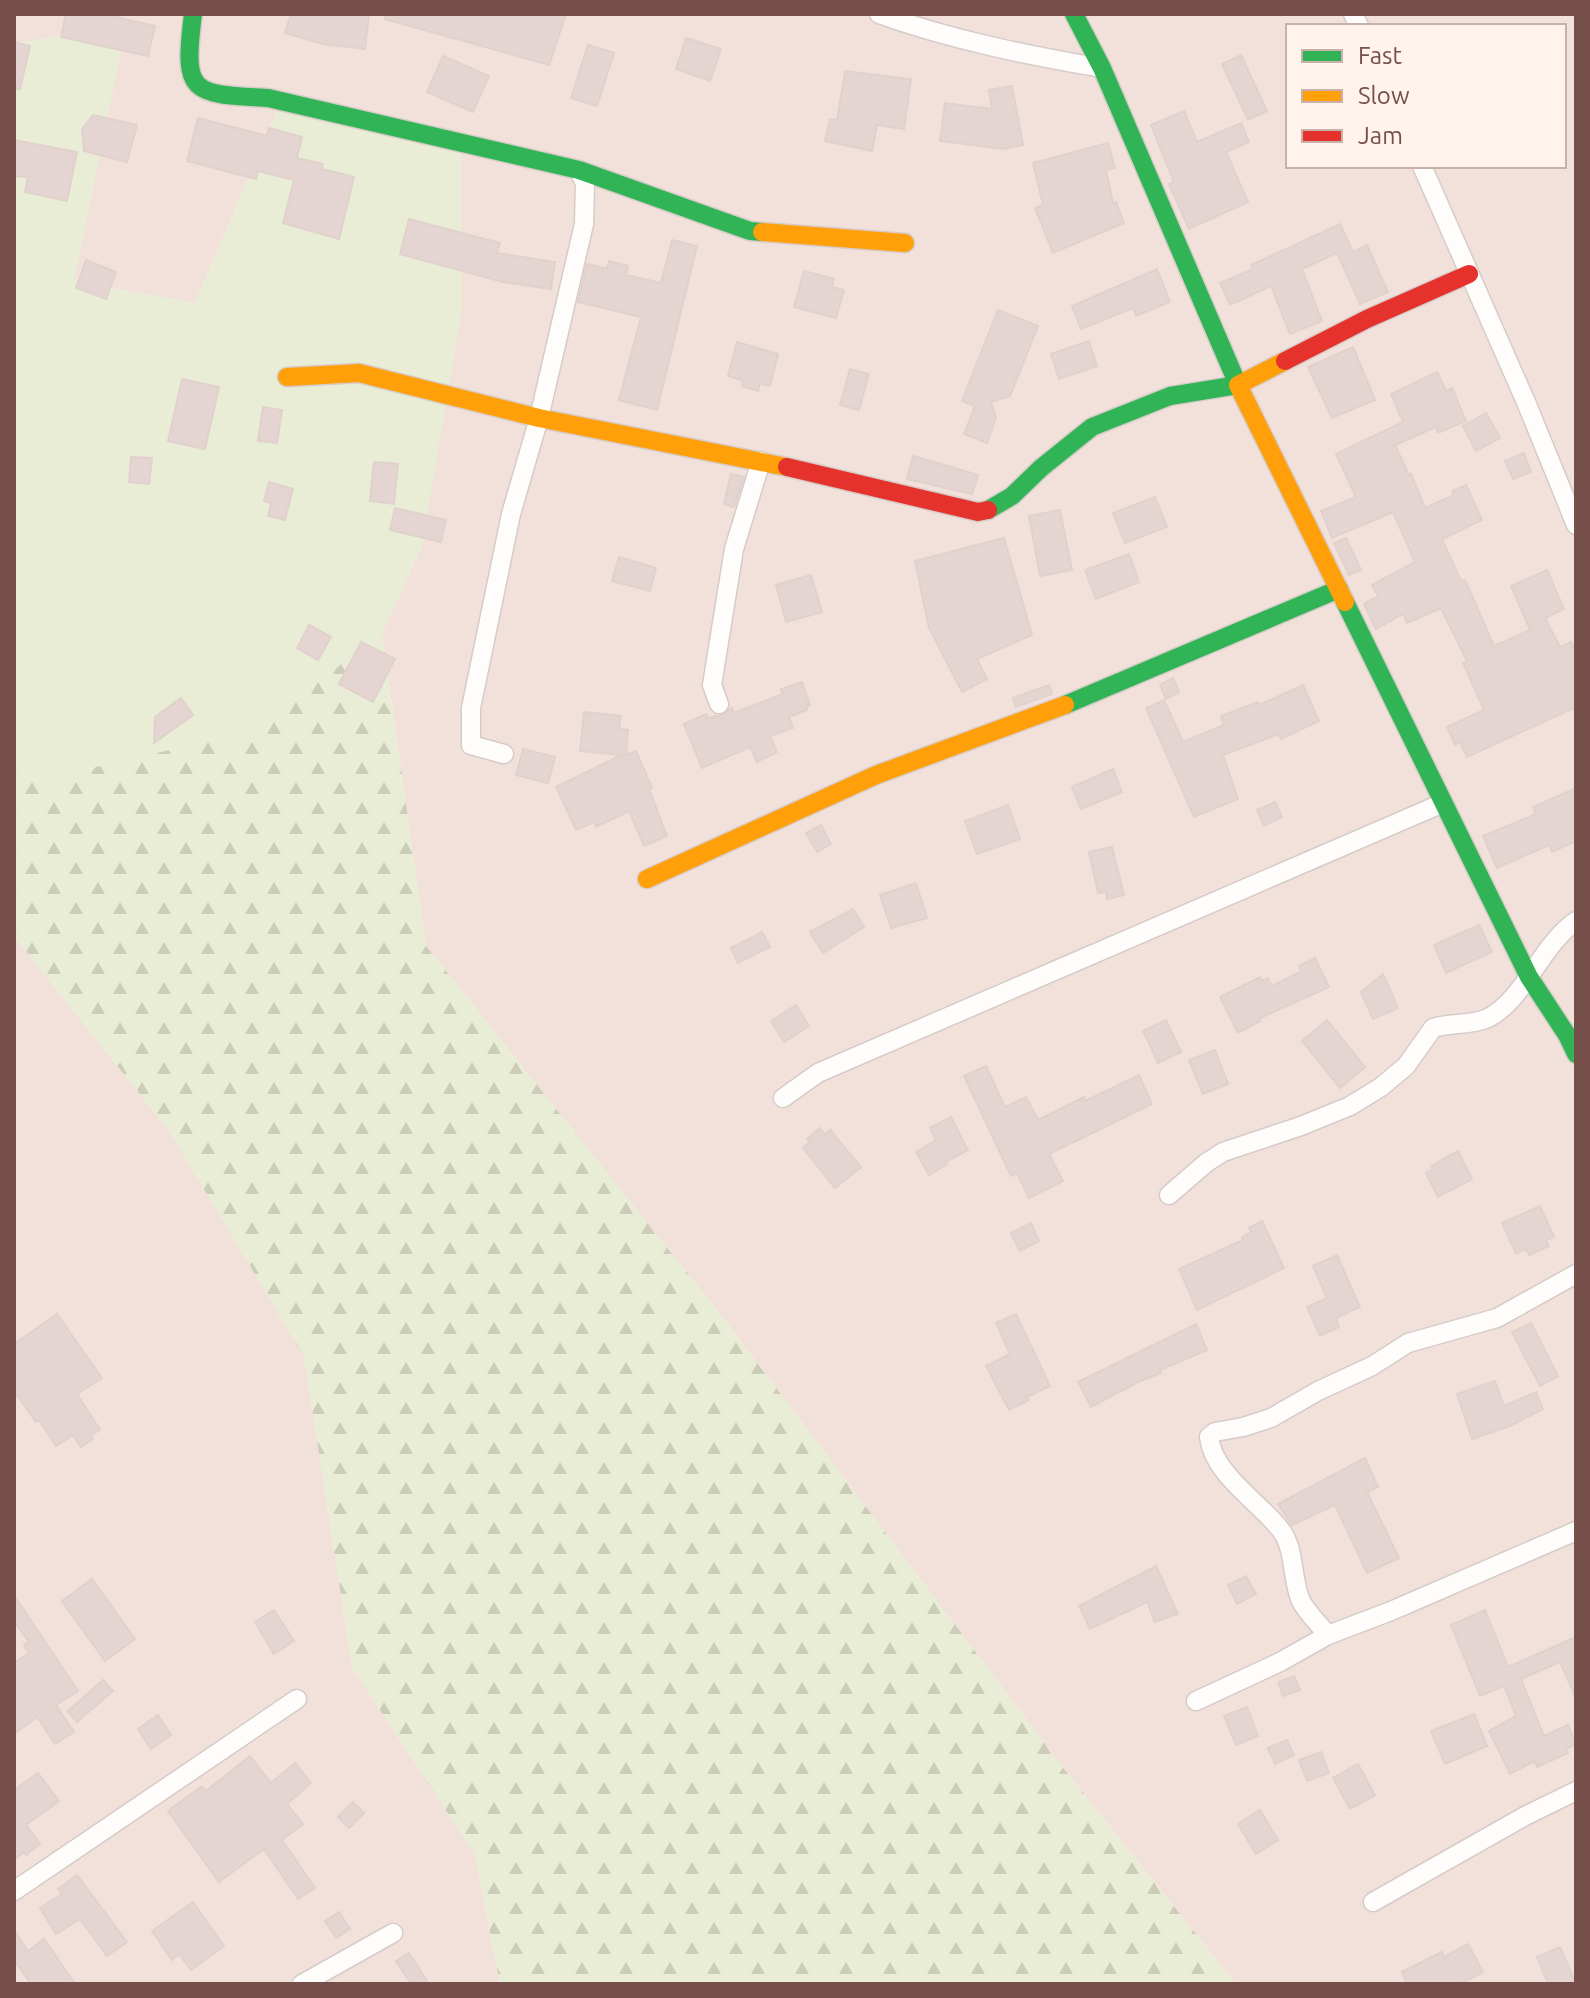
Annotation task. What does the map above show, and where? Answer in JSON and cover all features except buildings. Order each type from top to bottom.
[{"type":"street","points":[[193,14],[188,55],[190,76],[202,90],[224,96],[268,98],[579,170],[750,231],[905,243]]},
{"type":"street","points":[[879,14],[946,37],[1102,68]]},
{"type":"street","points":[[1074,14],[1102,68],[1238,385],[1529,977],[1576,1054]]},
{"type":"street","points":[[1423,168],[1576,525]]},
{"type":"street","points":[[504,754],[471,745],[471,708],[511,514],[539,418],[584,224],[585,184],[579,170]]},
{"type":"street","points":[[287,377],[359,373],[539,418],[761,461],[978,512],[993,509],[1012,496],[1092,427],[1170,396],[1238,385],[1367,319],[1469,274]]},
{"type":"street","points":[[719,704],[712,685],[734,549],[761,461]]},
{"type":"street","points":[[647,879],[876,775],[1045,714],[1339,589]]},
{"type":"street","points":[[783,1098],[818,1073],[1443,803]]},
{"type":"street","points":[[1169,1195],[1223,1152],[1350,1106],[1381,1087],[1406,1066],[1433,1028],[1489,1017],[1510,999],[1529,977],[1546,949],[1576,921]]},
{"type":"street","points":[[1328,1635],[1301,1600],[1290,1551],[1282,1532],[1237,1487],[1210,1447],[1209,1437],[1215,1432],[1271,1418],[1318,1391],[1372,1366],[1408,1343],[1497,1318],[1576,1274]]},
{"type":"street","points":[[1196,1701],[1280,1662],[1328,1635],[1576,1531]]},
{"type":"street","points":[[14,1891],[297,1699]]},
{"type":"street","points":[[1373,1902],[1525,1816],[1576,1791]]},
{"type":"street","points":[[302,1984],[393,1933]]},
{"type":"shaded area","points":[[14,14],[1576,14],[1576,1984],[1236,1984],[1061,1765],[724,1319],[426,946],[382,633],[422,546],[285,93],[195,303],[73,281],[126,23],[14,44]]},
{"type":"shaded area","points":[[14,936],[169,1131],[304,1356],[352,1667],[475,1855],[500,1984],[14,1984]]},
{"type":"green space","points":[[127,23],[74,281],[195,303],[284,93],[461,136],[462,309],[422,546],[382,633],[256,730],[36,781],[14,732],[14,44]]},
{"type":"green space","points":[[382,633],[426,946],[724,1319],[1061,1765],[1236,1984],[500,1984],[475,1855],[352,1667],[304,1356],[169,1131],[14,936],[14,732],[36,781],[256,730]]},
{"type":"traffic: fast","points":[[193,14],[190,40],[192,75],[207,91],[268,98],[579,170],[750,231],[762,232]]},
{"type":"traffic: fast","points":[[988,510],[1012,496],[1092,427],[1170,396],[1238,385],[1102,68],[1074,14]]},
{"type":"traffic: fast","points":[[1065,705],[1339,589]]},
{"type":"traffic: fast","points":[[1345,602],[1529,977],[1576,1054]]},
{"type":"traffic: slow","points":[[762,232],[905,243]]},
{"type":"traffic: slow","points":[[1285,361],[1238,385],[1345,602]]},
{"type":"traffic: slow","points":[[287,377],[359,373],[539,418],[787,467]]},
{"type":"traffic: slow","points":[[647,879],[876,775],[1065,705]]},
{"type":"traffic: jam","points":[[1285,361],[1367,319],[1469,274]]},
{"type":"traffic: jam","points":[[787,467],[978,512],[988,510]]}]
